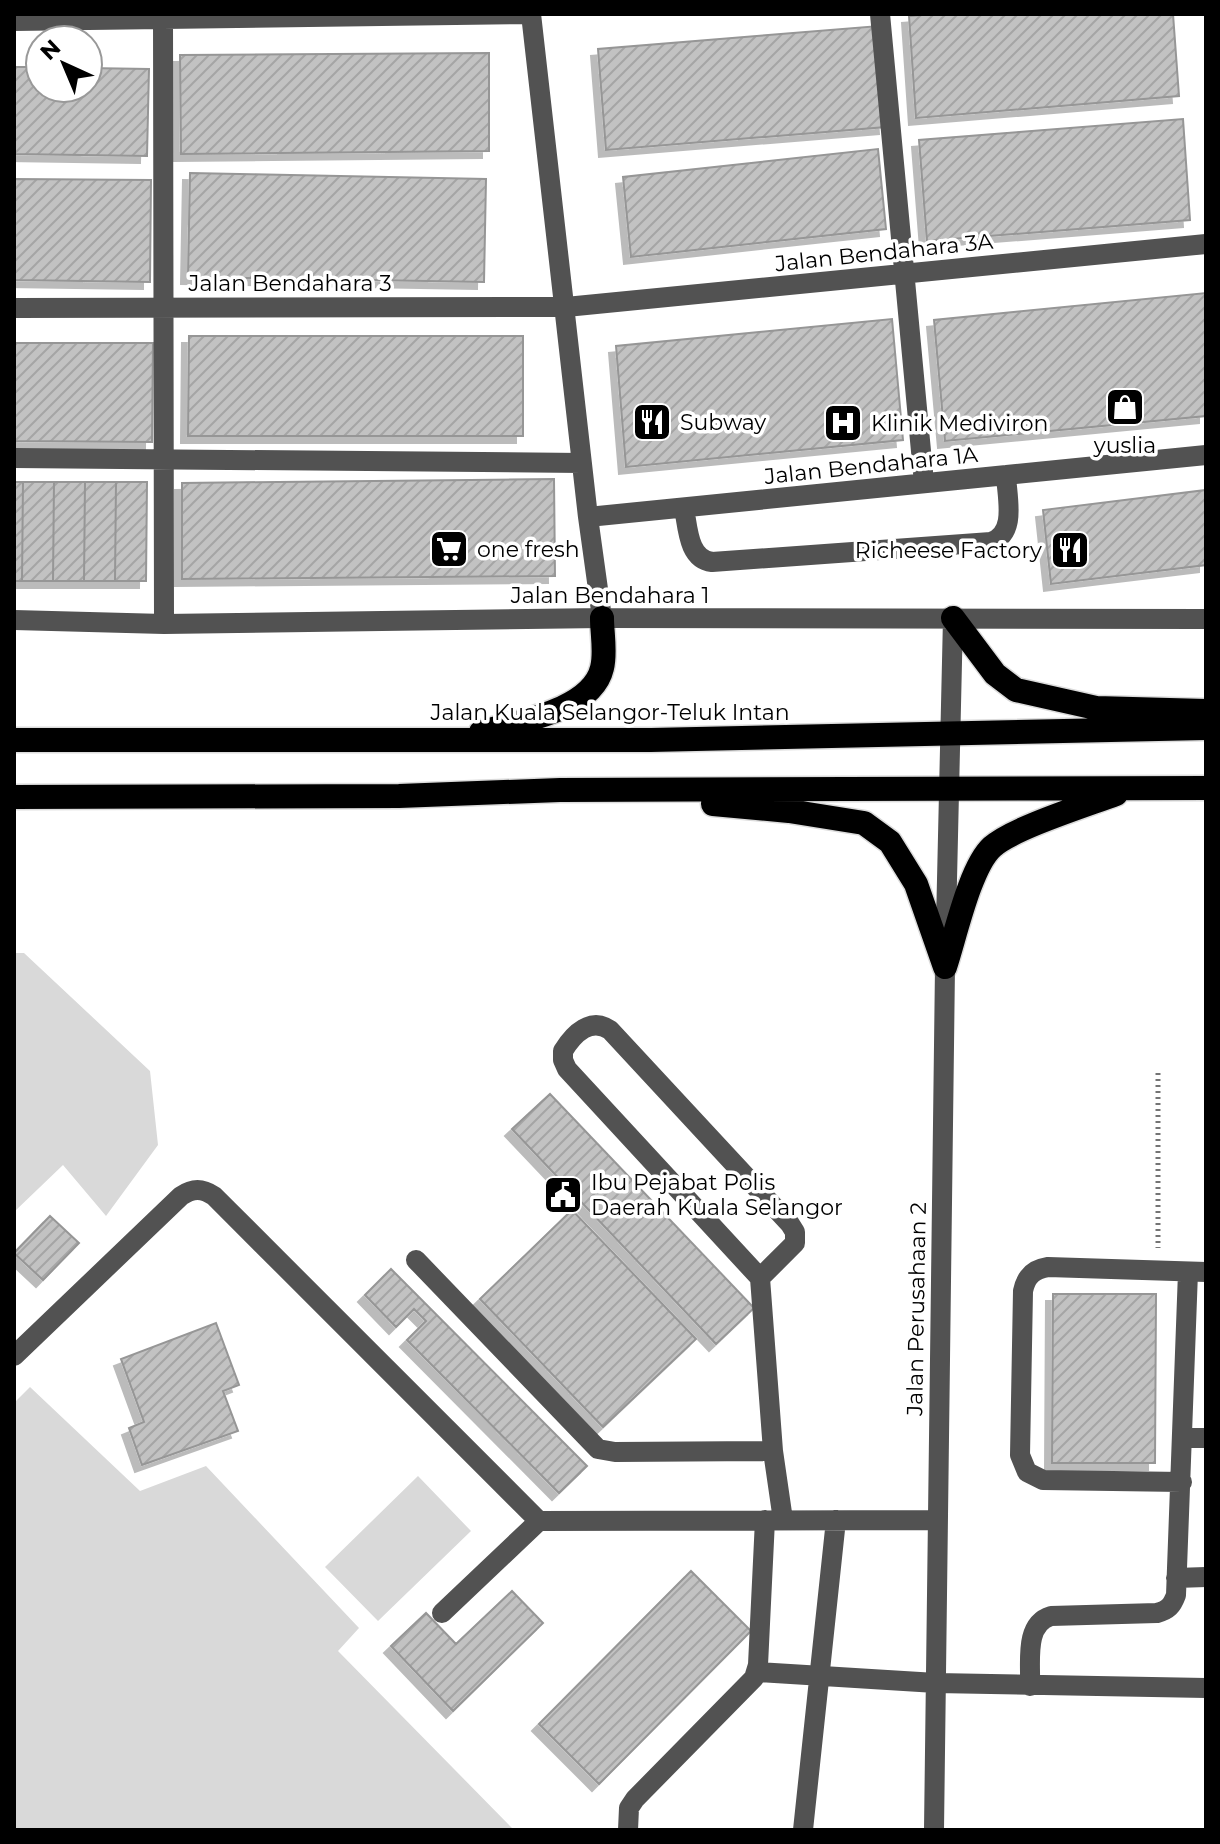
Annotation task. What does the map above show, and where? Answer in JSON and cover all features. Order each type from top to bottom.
[{"type":"highway","points":[[456,739],[565,708],[589,691],[602,669],[602,618]]},
{"type":"highway","points":[[953,618],[995,674],[1016,690],[1096,708],[1206,711]]},
{"type":"highway","name":"Jalan Kuala Selangor-Teluk Intan","points":[[14,740],[651,740],[1206,728]]},
{"type":"highway","points":[[945,967],[975,872],[991,848],[1011,836],[1129,788]]},
{"type":"highway","points":[[14,797],[399,796],[560,790],[1206,788]]},
{"type":"highway","points":[[560,790],[789,811],[864,823],[890,842],[916,884],[945,967]]},
{"type":"street","points":[[14,21],[524,14]]},
{"type":"street","points":[[531,14],[602,618]]},
{"type":"street","points":[[880,14],[924,483]]},
{"type":"street","points":[[163,18],[164,624]]},
{"type":"street","name":"Jalan Bendahara 3A","points":[[566,307],[1206,244]]},
{"type":"street","name":"Jalan Bendahara 3","points":[[14,308],[566,307]]},
{"type":"street","name":"Jalan Bendahara 1A","points":[[588,517],[1206,455]]},
{"type":"street","points":[[14,458],[582,463]]},
{"type":"street","points":[[684,508],[696,555],[703,561],[712,562],[991,542],[1000,539],[1006,531],[1006,475]]},
{"type":"street","name":"Jalan Bendahara 1","points":[[14,620],[164,624],[602,618],[1206,619]]},
{"type":"street","name":"Jalan Perusahaan 2","points":[[934,1830],[945,967],[953,618]]},
{"type":"street","points":[[628,1830],[629,1808],[635,1799],[750,1684],[757,1672],[774,1520],[773,1451],[760,1278],[567,1069],[563,1051],[583,1029],[592,1024],[602,1024],[610,1030],[790,1224],[795,1232],[795,1243],[760,1278]]},
{"type":"street","points":[[14,1356],[181,1196],[188,1191],[207,1191],[539,1521]]},
{"type":"street","points":[[416,1260],[598,1449],[615,1452],[773,1451]]},
{"type":"street","points":[[1030,1686],[1032,1636],[1034,1626],[1041,1619],[1051,1616],[1157,1613],[1166,1611],[1176,1595],[1182,1482],[1183,1438],[1197,1272],[1048,1267],[1031,1273],[1023,1291],[1020,1455],[1027,1472],[1043,1480],[1182,1482]]},
{"type":"street","points":[[1183,1438],[1206,1438]]},
{"type":"street","points":[[803,1830],[836,1520]]},
{"type":"street","points":[[442,1613],[539,1521],[938,1520]]},
{"type":"street","points":[[1176,1578],[1206,1577]]},
{"type":"street","points":[[757,1672],[936,1683],[1206,1688]]},
{"type":"path","points":[[1158,1073],[1158,1271]]},
{"type":"shaded area","points":[[14,953],[24,953],[150,1071],[158,1145],[106,1216],[63,1165],[14,1212]]},
{"type":"shaded area","points":[[30,1387],[140,1491],[206,1466],[359,1628],[338,1651],[514,1830],[14,1830],[14,1403]]},
{"type":"shaded area","points":[[418,1476],[471,1531],[378,1621],[325,1567]]},
{"type":"building","points":[[1173,14],[1179,96],[916,118],[909,16]]},
{"type":"building","points":[[879,26],[886,127],[606,150],[598,49]]},
{"type":"building","points":[[489,53],[489,151],[181,154],[180,55]]},
{"type":"building","points":[[14,67],[24,67],[24,104],[104,104],[104,68],[149,69],[147,156],[14,154]]},
{"type":"building","points":[[1183,119],[1190,220],[927,241],[919,140]]},
{"type":"building","points":[[878,149],[886,229],[631,257],[623,177]]},
{"type":"building","points":[[190,173],[486,179],[484,282],[188,277]]},
{"type":"building","points":[[14,179],[151,180],[150,282],[14,280]]},
{"type":"building","points":[[1206,293],[1206,416],[945,441],[934,320]]},
{"type":"building","points":[[892,319],[903,440],[626,467],[616,346]]},
{"type":"building","points":[[189,336],[523,336],[523,436],[188,436]]},
{"type":"building","points":[[14,343],[153,343],[152,442],[14,441]]},
{"type":"building","points":[[554,479],[555,576],[182,579],[182,483]]},
{"type":"building","points":[[14,482],[23,482],[22,581],[14,581]]},
{"type":"building","points":[[23,482],[54,482],[53,581],[22,581]]},
{"type":"building","points":[[54,482],[85,482],[84,581],[53,581]]},
{"type":"building","points":[[85,482],[116,482],[115,581],[84,581]]},
{"type":"building","points":[[116,482],[147,482],[146,581],[115,581]]},
{"type":"building","points":[[1206,490],[1206,565],[1051,584],[1043,510]]},
{"type":"building","points":[[550,1094],[754,1308],[716,1344],[512,1129]]},
{"type":"building","points":[[572,1210],[696,1339],[603,1427],[480,1299]]},
{"type":"building","points":[[50,1216],[79,1243],[43,1280],[14,1253]]},
{"type":"building","points":[[391,1269],[587,1466],[559,1493],[407,1340],[426,1321],[414,1309],[396,1327],[365,1295]]},
{"type":"building","points":[[1053,1294],[1156,1294],[1155,1463],[1052,1463]]},
{"type":"building","points":[[216,1323],[239,1385],[223,1391],[238,1431],[142,1465],[129,1428],[144,1422],[121,1359]]},
{"type":"building","points":[[691,1571],[751,1631],[599,1784],[539,1724]]},
{"type":"building","points":[[512,1591],[543,1623],[453,1711],[391,1646],[426,1613],[456,1644]]},
{"type":"place","name":"yuslia","points":[[1125,407]]},
{"type":"place","name":"Subway","points":[[652,422]]},
{"type":"place","name":"Klinik Mediviron","points":[[843,423]]},
{"type":"place","name":"one fresh","points":[[449,549]]},
{"type":"place","name":"Richeese Factory","points":[[1070,550]]},
{"type":"place","name":"Ibu Pejabat Polis Daerah Kuala Selangor","points":[[563,1195]]}]
